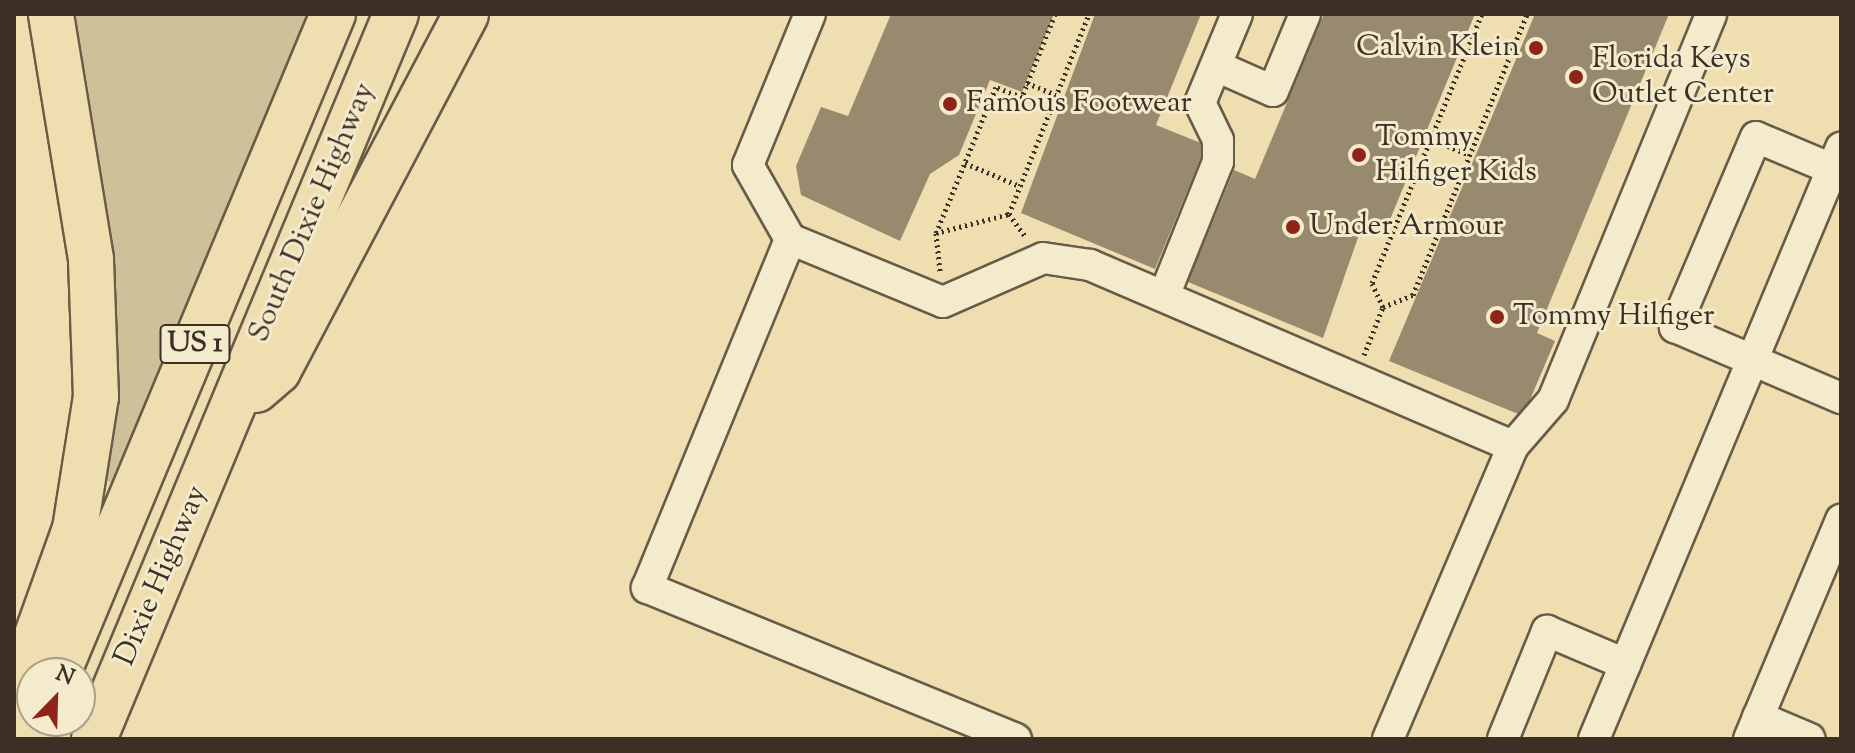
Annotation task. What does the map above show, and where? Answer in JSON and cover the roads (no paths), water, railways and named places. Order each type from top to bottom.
[{"type":"highway","points":[[14,699],[75,529],[96,397],[91,259],[51,14]]},
{"type":"highway","name":"South Dixie Highway","points":[[65,657],[333,14]]},
{"type":"highway","name":"South Dixie Highway","points":[[230,413],[396,14]]},
{"type":"highway","points":[[230,413],[278,371],[466,14]]},
{"type":"highway","name":"Dixie Highway","points":[[94,739],[230,413]]},
{"type":"lane","points":[[810,14],[748,165],[790,239],[943,302],[1043,258],[1090,265],[1513,446]]},
{"type":"lane","points":[[1164,296],[1218,162],[1218,140],[1200,103],[1237,14]]},
{"type":"lane","points":[[1216,66],[1273,91],[1305,14]]},
{"type":"lane","points":[[1388,739],[1513,446],[1553,400],[1711,14]]},
{"type":"lane","points":[[1594,739],[1625,664],[1752,360],[1836,158],[1756,137],[1675,327],[1752,360],[1841,398]]},
{"type":"lane","points":[[790,239],[647,588],[1016,739]]},
{"type":"lane","points":[[1810,739],[1754,728],[1841,520]]},
{"type":"lane","points":[[1503,739],[1547,631],[1625,664]]},
{"type":"place","name":"Calvin Klein","points":[[1536,48]]},
{"type":"place","name":"Florida Keys Outlet Center","points":[[1576,77]]},
{"type":"place","name":"Famous Footwear","points":[[950,104]]},
{"type":"place","name":"Tommy Hilfiger Kids","points":[[1359,155]]},
{"type":"place","name":"Under Armour","points":[[1293,227]]},
{"type":"place","name":"Tommy Hilfiger","points":[[1497,317]]}]
